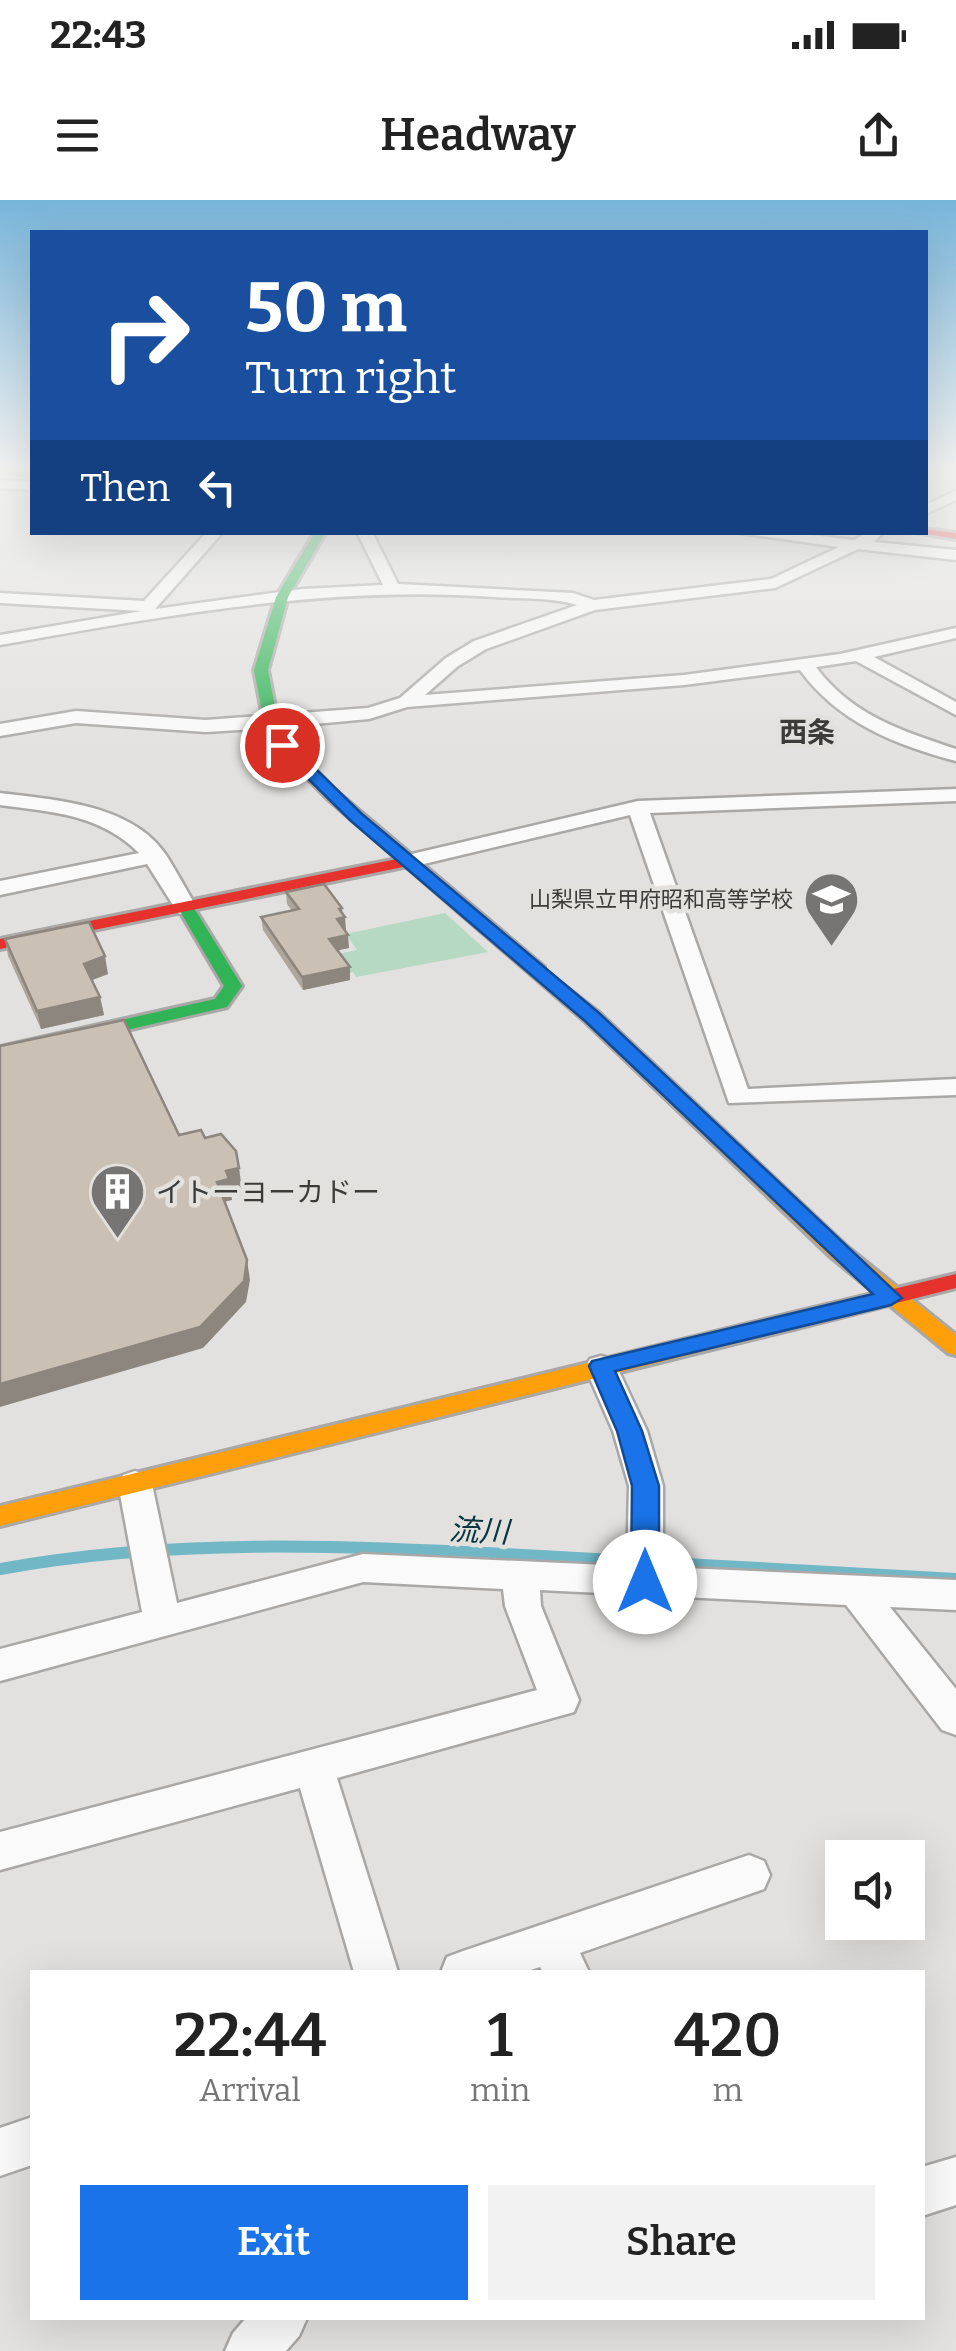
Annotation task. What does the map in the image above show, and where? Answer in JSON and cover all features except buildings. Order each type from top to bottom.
[{"type":"main road","points":[[299,569],[282,597],[261,670],[271,722],[282,745],[304,770],[407,862],[592,1017],[891,1298],[956,1347]]},
{"type":"main road","points":[[0,944],[407,862]]},
{"type":"main road","points":[[0,1053],[221,1003],[233,986],[186,908]]},
{"type":"main road","points":[[0,1516],[956,1281]]},
{"type":"street","points":[[0,598],[148,606],[182,569]]},
{"type":"street","points":[[383,569],[393,590]]},
{"type":"street","points":[[406,702],[452,662],[480,645],[593,605],[775,583],[804,569]]},
{"type":"street","points":[[0,640],[282,597],[393,590],[573,598],[593,605]]},
{"type":"street","points":[[0,730],[76,717],[206,726],[370,713],[406,702],[684,680],[806,664],[956,633]]},
{"type":"street","points":[[858,655],[956,709]]},
{"type":"street","points":[[806,664],[822,690],[844,710],[870,725],[956,756]]},
{"type":"street","points":[[407,862],[638,807],[956,795]]},
{"type":"street","points":[[0,799],[90,810],[132,831],[156,856],[186,908]]},
{"type":"street","points":[[638,807],[738,1097],[956,1086]]},
{"type":"street","points":[[0,888],[156,856]]},
{"type":"street","points":[[601,1366],[630,1431],[646,1486],[645,1582]]},
{"type":"street","points":[[135,1484],[162,1620]]},
{"type":"street","points":[[0,1665],[363,1568],[956,1595]]},
{"type":"street","points":[[0,1851],[560,1700],[523,1606],[520,1576]]},
{"type":"street","points":[[858,1593],[956,1718]]},
{"type":"street","points":[[312,1765],[375,1970]]},
{"type":"street","points":[[476,1970],[558,1957],[749,1875]]},
{"type":"street","points":[[0,2152],[30,2142]]},
{"type":"street","points":[[925,2191],[956,2181]]},
{"type":"street","points":[[251,2351],[280,2320]]},
{"type":"green space","points":[[445,913],[488,952],[356,977],[353,972],[341,975],[328,956],[357,950],[346,934]]},
{"type":"waterway","name":"流川","points":[[0,1569],[130,1552],[326,1547],[956,1579]]},
{"type":"traffic: fast","points":[[299,569],[282,597],[261,670],[271,722],[283,745],[332,795],[538,971]]},
{"type":"traffic: fast","points":[[0,1053],[221,1003],[233,986],[186,908]]},
{"type":"traffic: slow","points":[[538,971],[592,1017],[838,1251],[956,1347]]},
{"type":"traffic: slow","points":[[0,1516],[789,1322]]},
{"type":"traffic: jam","points":[[0,944],[407,862]]},
{"type":"traffic: jam","points":[[789,1322],[956,1281]]},
{"type":"place","name":"山梨県立甲府昭和高等学校","points":[[832,948]]},
{"type":"place","name":"イトーヨーカドー","points":[[117,1241]]},
{"type":"district","name":"西条","points":[[807,732]]},
{"type":"route","points":[[282,745],[304,770],[407,862],[592,1017],[891,1298],[601,1366],[630,1431],[646,1486],[645,1582]]}]
